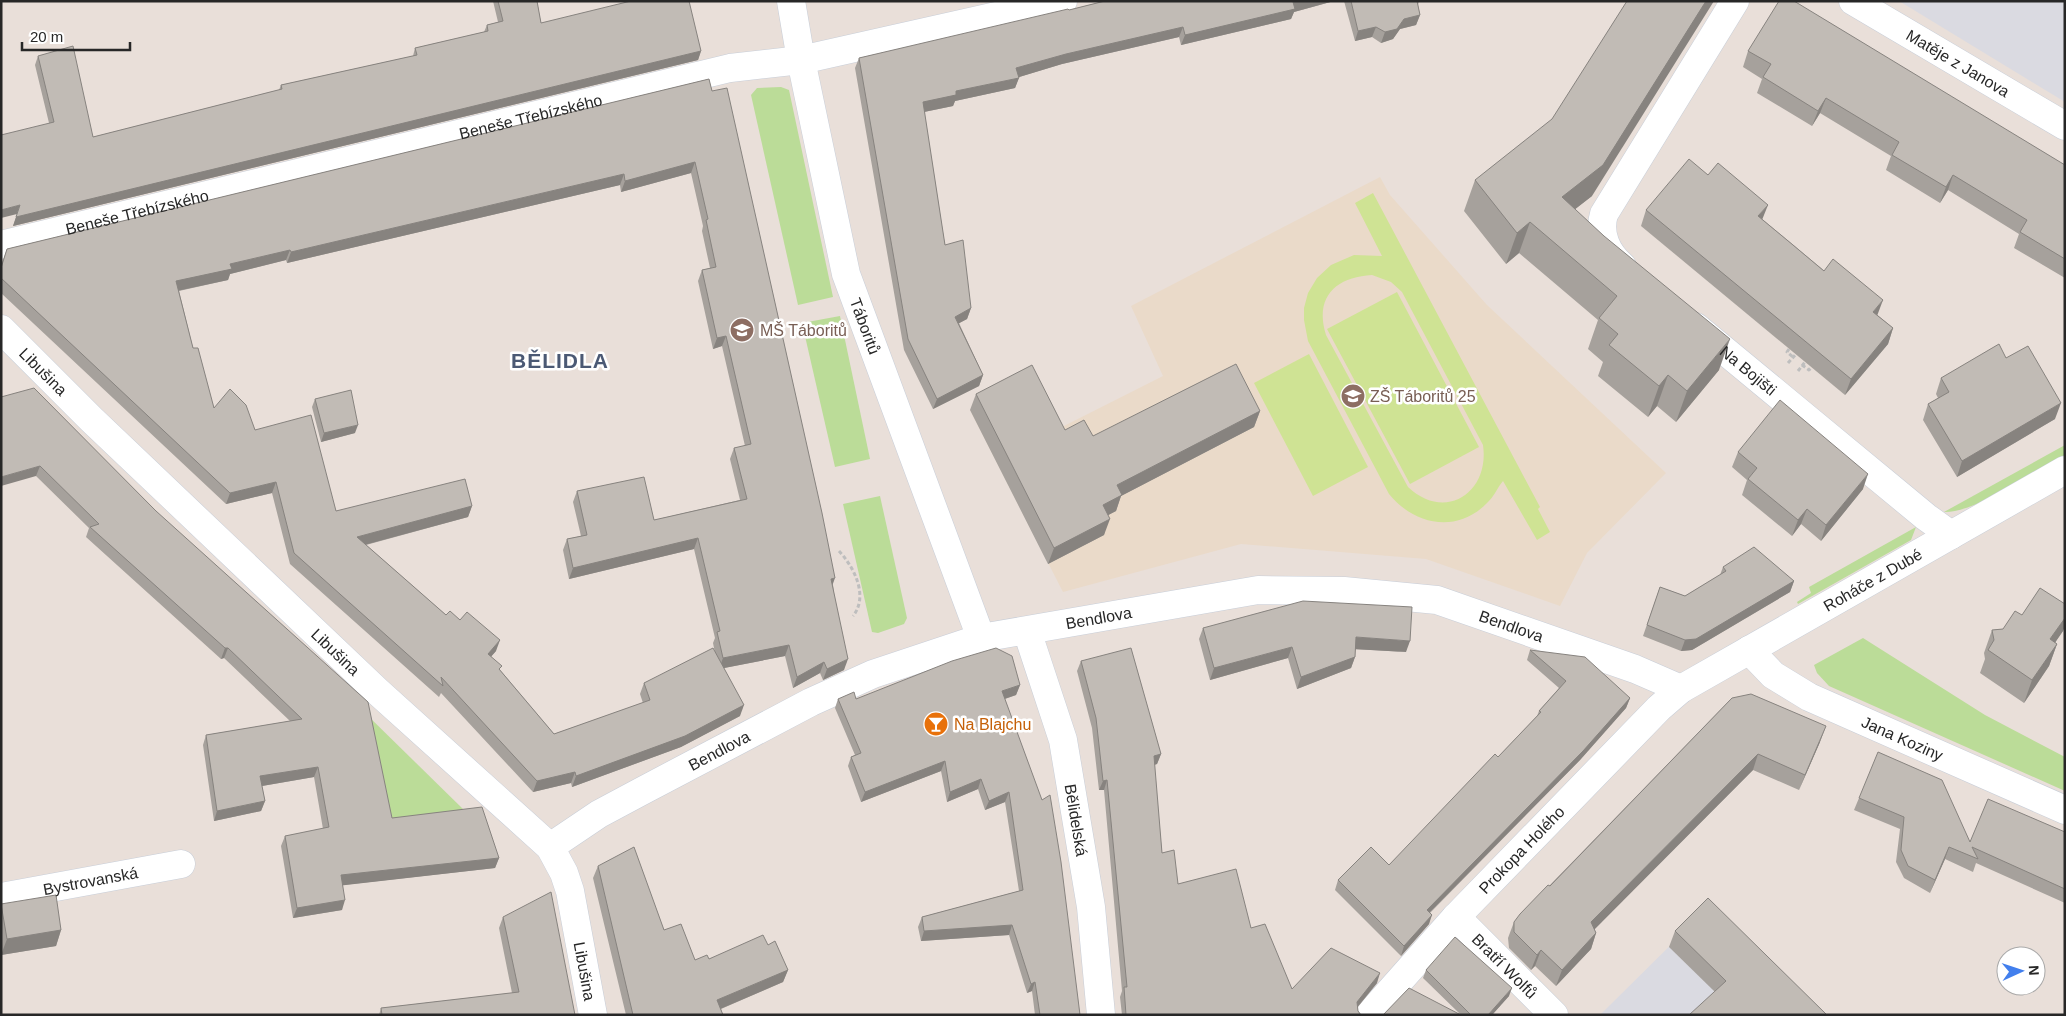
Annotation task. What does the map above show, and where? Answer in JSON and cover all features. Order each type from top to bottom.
[{"type":"street","name":"Táboritů","points":[[791,1],[801,60],[846,274],[980,638]]},
{"type":"street","name":"Beneše Třebízského","points":[[1,245],[730,68],[801,60],[1063,1]]},
{"type":"street","points":[[1639,281],[1618,263],[1608,250],[1602,228],[1604,214],[1735,1]]},
{"type":"street","name":"Matěje z Janova","points":[[1853,1],[2065,126]]},
{"type":"street","name":"Na Bojišti","points":[[1678,312],[1926,517],[1951,535]]},
{"type":"street","name":"Libušina","points":[[1,329],[98,426],[377,691],[550,847],[564,873],[570,890],[593,1015]]},
{"type":"street","name":"Roháče z Dubé","points":[[1680,689],[2065,470]]},
{"type":"street","name":"Bendlova","points":[[550,847],[633,795],[810,702],[873,674],[980,638],[1258,590],[1344,591],[1438,600],[1635,669],[1680,689]]},
{"type":"street","name":"Bělidelská","points":[[1027,631],[1063,740],[1091,907],[1100,1015]]},
{"type":"street","name":"Jana Koziny","points":[[1749,650],[1773,675],[1809,697],[2065,810]]},
{"type":"street","name":"Prokopa Holého","points":[[1369,1015],[1456,917],[1659,708],[1680,689]]},
{"type":"street","name":"Bystrovanská","points":[[1,897],[181,864]]},
{"type":"street","name":"Bratří Wolfů","points":[[1456,917],[1554,1015]]},
{"type":"path","points":[[1789,349],[1787,352],[1793,357]]},
{"type":"path","points":[[1802,365],[1809,370],[1812,367]]},
{"type":"path","points":[[839,551],[845,558],[859,586],[860,602],[853,616]]},
{"type":"shaded area","points":[[1899,1],[2065,1],[2065,102]]},
{"type":"shaded area","name":"ZŠ Táboritů 25","points":[[1380,177],[1390,195],[1487,305],[1666,473],[1587,553],[1560,606],[1426,559],[1241,544],[1063,592],[970,410],[1052,432],[1163,376],[1131,306]]},
{"type":"shaded area","points":[[1702,914],[1805,1015],[1600,1015]]},
{"type":"green space","points":[[781,87],[789,90],[833,297],[798,305],[751,95],[757,88]]},
{"type":"green space","points":[[1373,193],[1540,507],[1538,509],[1550,532],[1537,540],[1503,481],[1489,501],[1475,513],[1463,519],[1449,522],[1423,519],[1399,505],[1389,494],[1308,341],[1304,320],[1304,308],[1308,293],[1317,278],[1331,265],[1354,255],[1382,256],[1355,203]],"holes":[[[1372,275],[1391,282],[1402,292],[1483,445],[1483,462],[1479,477],[1472,489],[1462,497],[1450,502],[1436,502],[1422,497],[1408,487],[1326,335],[1323,310],[1326,300],[1338,285],[1348,280]]]},
{"type":"green space","points":[[1397,292],[1479,447],[1410,484],[1327,329]]},
{"type":"green space","points":[[840,316],[870,459],[835,467],[802,323]]},
{"type":"green space","points":[[1309,354],[1368,467],[1313,496],[1254,383]]},
{"type":"green space","points":[[2065,445],[2065,455],[2022,481],[1972,506],[1957,511],[1944,512]]},
{"type":"green space","points":[[880,496],[907,618],[904,624],[878,633],[872,632],[843,504]]},
{"type":"green space","points":[[1916,527],[1911,540],[1798,604],[1797,602],[1811,593],[1809,587]]},
{"type":"green space","points":[[1863,638],[1985,715],[2065,757],[2065,791],[1829,686],[1817,673],[1814,665]]},
{"type":"green space","points":[[364,712],[464,810],[388,824]]},
{"type":"building","points":[[498,1],[537,1],[541,23],[631,1],[689,1],[701,51],[16,217],[20,205],[1,210],[1,135],[54,122],[38,56],[73,46],[93,137],[282,89],[281,85],[417,55],[415,48],[488,31],[487,25],[503,21]]},
{"type":"building","points":[[1105,1],[1298,1],[1293,2],[1295,9],[1185,35],[1183,27],[1066,54],[1016,68],[1019,78],[956,91],[956,95],[923,102],[945,245],[963,240],[971,308],[955,317],[983,375],[937,399],[908,339],[859,58]]},
{"type":"building","points":[[1351,1],[1417,1],[1420,15],[1404,19],[1397,29],[1385,32],[1376,27],[1358,31]]},
{"type":"building","points":[[1627,1],[1706,1],[1603,165],[1562,197],[1604,236],[1730,339],[1687,391],[1668,375],[1659,386],[1609,345],[1618,334],[1599,318],[1617,296],[1530,222],[1517,233],[1475,180],[1552,119]]},
{"type":"building","points":[[1779,1],[1794,1],[2065,165],[2065,259],[2020,232],[2027,220],[1953,175],[1946,187],[1892,155],[1899,142],[1826,98],[1818,111],[1763,77],[1771,64],[1748,51]]},
{"type":"building","points":[[709,79],[712,91],[727,88],[835,578],[831,579],[848,659],[827,669],[824,662],[797,677],[789,645],[723,658],[717,632],[720,631],[698,538],[573,568],[567,539],[587,535],[577,491],[644,477],[654,520],[747,499],[734,448],[751,444],[726,336],[717,338],[702,270],[716,267],[706,220],[708,219],[695,162],[625,181],[624,174],[291,252],[290,250],[230,264],[232,269],[176,281],[193,348],[198,348],[214,408],[230,389],[246,405],[255,430],[311,415],[336,511],[465,479],[472,506],[357,537],[446,615],[450,611],[460,620],[467,612],[500,640],[488,654],[502,666],[499,669],[554,734],[650,700],[644,683],[713,648],[744,705],[685,736],[576,776],[575,772],[537,781],[441,677],[443,686],[294,553],[276,482],[230,493],[1,278],[1,268],[7,249]]},
{"type":"building","points":[[1689,159],[1708,175],[1718,163],[1768,205],[1758,216],[1824,271],[1833,259],[1883,300],[1873,312],[1893,328],[1851,379],[1646,210]]},
{"type":"building","points":[[1999,344],[2006,358],[2028,346],[2061,403],[1962,461],[1928,404],[1949,392],[1941,378]]},
{"type":"building","points":[[1236,364],[1260,411],[1117,485],[1122,495],[1103,505],[1110,519],[1054,548],[976,394],[1032,365],[1065,430],[1084,420],[1093,436]]},
{"type":"building","points":[[34,388],[156,511],[368,702],[392,818],[482,807],[499,858],[341,875],[345,900],[297,908],[285,836],[329,827],[318,767],[260,776],[265,801],[217,811],[206,735],[302,719],[228,648],[225,648],[90,527],[99,524],[40,466],[1,477],[1,397]]},
{"type":"building","points":[[351,390],[358,425],[324,433],[315,399]]},
{"type":"building","points":[[1780,400],[1868,474],[1826,525],[1807,509],[1798,520],[1748,479],[1757,468],[1738,452]]},
{"type":"building","points":[[1754,547],[1794,581],[1696,639],[1685,640],[1647,625],[1660,587],[1685,596],[1726,571],[1723,567]]},
{"type":"building","points":[[2040,588],[2065,604],[2065,618],[2050,639],[2057,644],[2032,680],[1988,650],[1994,640],[1992,630],[2003,629],[2015,611],[2022,615]]},
{"type":"building","points":[[1303,601],[1412,607],[1410,641],[1356,637],[1355,657],[1301,677],[1292,647],[1214,668],[1203,628]]},
{"type":"building","points":[[996,648],[1012,656],[1020,685],[1002,691],[1042,800],[1050,795],[1061,862],[1080,1015],[1040,1015],[1035,982],[1031,984],[1012,925],[924,931],[922,917],[1023,890],[1009,792],[989,801],[981,779],[950,792],[945,761],[865,792],[851,757],[861,753],[838,699],[854,692],[856,699],[952,661]]},
{"type":"building","points":[[1131,648],[1161,754],[1154,756],[1162,853],[1174,850],[1178,884],[1236,869],[1251,928],[1265,924],[1292,989],[1331,948],[1380,973],[1357,1002],[1358,1011],[1361,1015],[1126,1015],[1124,987],[1127,987],[1107,780],[1103,781],[1096,718],[1081,661]]},
{"type":"building","points":[[1530,650],[1585,657],[1630,698],[1583,751],[1427,910],[1432,915],[1404,946],[1338,880],[1371,847],[1389,865],[1495,754],[1498,757],[1541,712],[1539,711],[1566,681]]},
{"type":"building","points":[[1751,694],[1826,726],[1805,775],[1758,754],[1591,922],[1596,933],[1562,970],[1541,950],[1537,955],[1514,932],[1514,922],[1520,914],[1548,885],[1550,886],[1732,698]]},
{"type":"building","points":[[1878,752],[1942,780],[1970,842],[1988,799],[2065,832],[2065,889],[1972,847],[1978,859],[1949,847],[1935,880],[1908,866],[1901,850],[1904,817],[1859,798]]},
{"type":"building","points":[[634,847],[664,930],[681,924],[695,960],[707,955],[709,959],[763,935],[768,945],[775,941],[788,970],[717,1000],[723,1015],[633,1015],[598,866]]},
{"type":"building","points":[[551,892],[575,1015],[382,1015],[381,1008],[519,992],[503,917]]},
{"type":"building","points":[[56,895],[61,930],[7,939],[1,904]]},
{"type":"building","points":[[1708,898],[1827,1015],[1689,1015],[1726,981],[1675,931]]},
{"type":"building","points":[[1455,937],[1512,988],[1488,1015],[1471,1015],[1426,970]]},
{"type":"building","points":[[1409,988],[1461,1015],[1383,1015]]},
{"type":"place","name":"MŠ Táboritů","points":[[742,330]]},
{"type":"place","name":"ZŠ Táboritů 25","points":[[1353,396]]},
{"type":"place","name":"Na Blajchu","points":[[936,724]]},
{"type":"district","name":"BĚLIDLA","points":[[560,361]]}]
